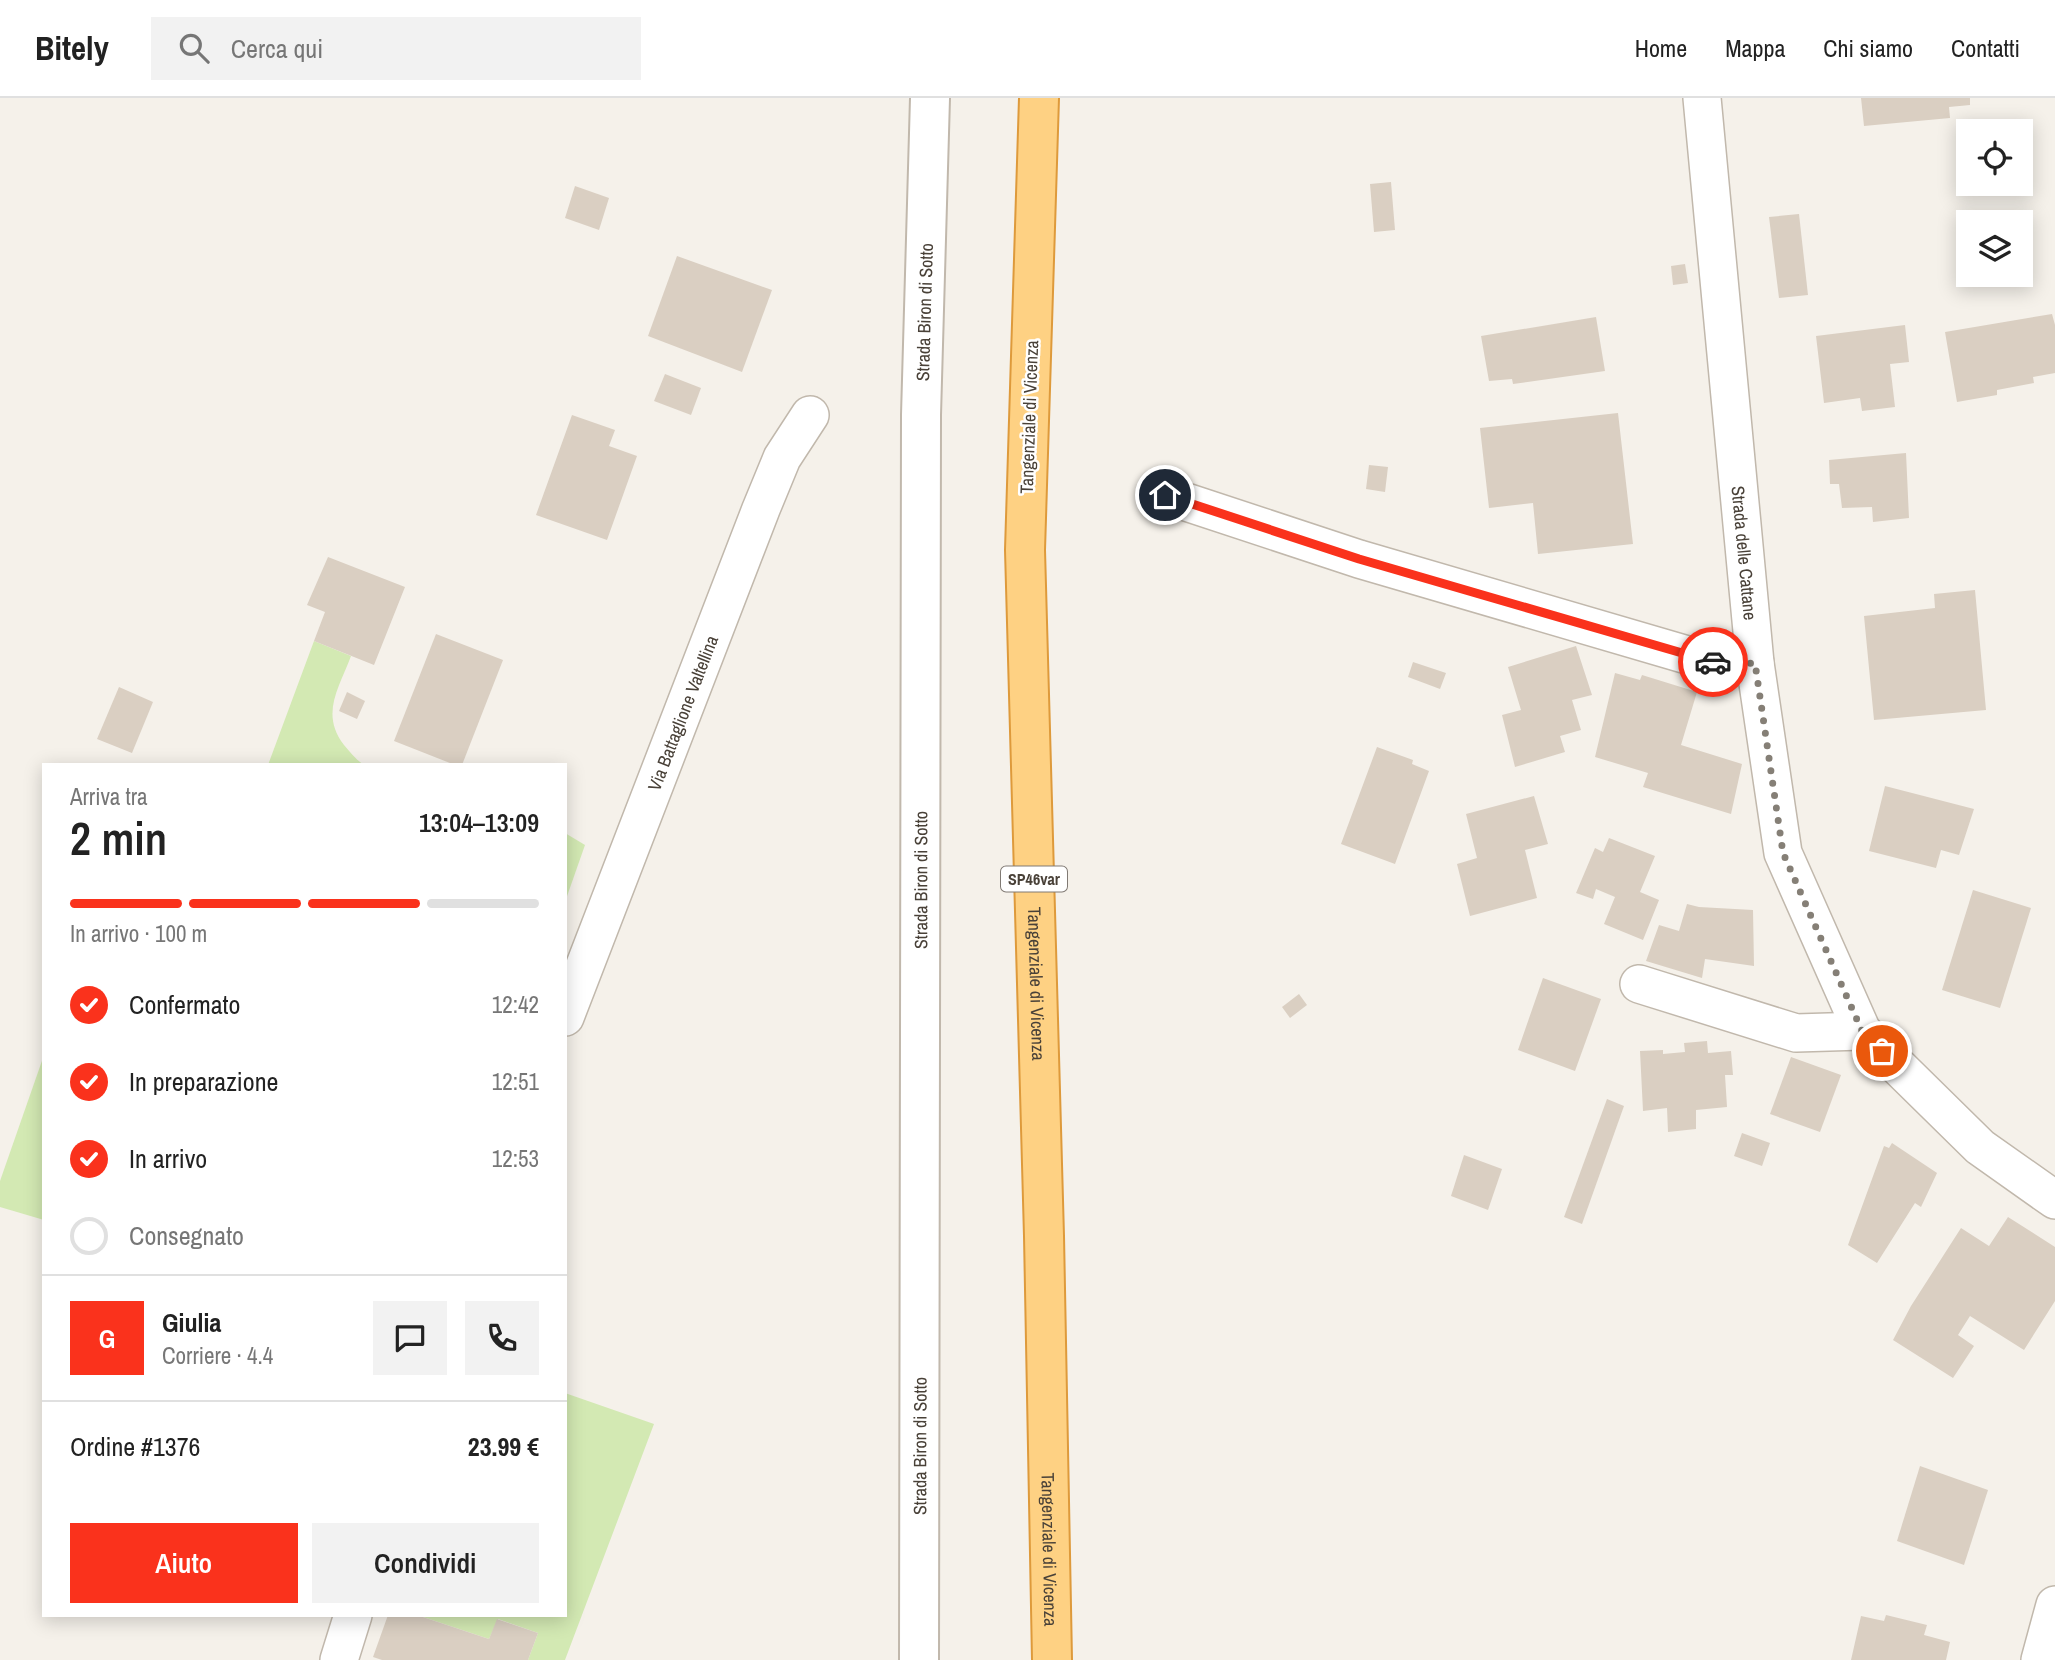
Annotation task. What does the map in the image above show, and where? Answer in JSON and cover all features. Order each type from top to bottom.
[{"type":"highway","name":"Tangenziale di Vicenza","points":[[1039,98],[1025,550],[1052,1660]]},
{"type":"street","name":"Strada Biron di Sotto","points":[[919,1660],[920,415],[930,98]]},
{"type":"street","name":"Strada delle Cattane","points":[[1702,98],[1755,663],[1783,853],[1862,1031],[1980,1147],[2055,1200]]},
{"type":"street","name":"Via Battaglione Valtellina","points":[[567,1012],[766,496],[782,458],[810,415]]},
{"type":"street","points":[[1165,495],[1359,559],[1718,664],[1755,663]]},
{"type":"street","points":[[1639,984],[1796,1033],[1862,1031]]},
{"type":"street","points":[[2040,1660],[2055,1605]]},
{"type":"street","points":[[339,1660],[352,1617]]},
{"type":"green space","points":[[314,641],[351,656],[334,701],[333,723],[344,745],[362,763],[269,763]]},
{"type":"green space","points":[[567,834],[585,845],[567,896]]},
{"type":"green space","points":[[42,1061],[42,1219],[0,1207],[0,1181]]},
{"type":"green space","points":[[567,1394],[654,1424],[565,1660],[528,1660],[538,1633],[498,1619],[489,1639],[423,1617],[567,1617]]},
{"type":"building","points":[[1861,98],[1970,98],[1970,105],[1949,107],[1950,118],[1864,126]]},
{"type":"building","points":[[1391,182],[1395,230],[1374,232],[1370,184]]},
{"type":"building","points":[[575,186],[609,198],[599,230],[565,218]]},
{"type":"building","points":[[1799,214],[1808,295],[1779,298],[1769,217]]},
{"type":"building","points":[[677,256],[772,290],[742,372],[648,336]]},
{"type":"building","points":[[1685,264],[1688,283],[1673,285],[1671,266]]},
{"type":"building","points":[[2052,314],[2055,325],[2055,373],[2033,377],[2034,383],[1997,390],[1997,395],[1957,402],[1945,332]]},
{"type":"building","points":[[1596,317],[1605,371],[1513,384],[1512,379],[1489,381],[1481,336]]},
{"type":"building","points":[[1905,325],[1909,362],[1890,364],[1895,407],[1862,411],[1860,398],[1824,403],[1816,336]]},
{"type":"building","points":[[665,374],[701,388],[691,415],[654,401]]},
{"type":"building","points":[[1618,413],[1633,544],[1538,554],[1533,503],[1489,508],[1480,428]]},
{"type":"building","points":[[572,415],[615,430],[609,446],[637,456],[607,540],[536,515]]},
{"type":"building","points":[[1906,453],[1909,518],[1873,522],[1872,507],[1842,508],[1839,484],[1830,484],[1829,460]]},
{"type":"building","points":[[1369,465],[1388,467],[1385,492],[1366,489]]},
{"type":"building","points":[[328,557],[405,587],[374,665],[314,641],[325,612],[307,605]]},
{"type":"building","points":[[1975,590],[1986,710],[1874,720],[1864,616],[1935,608],[1934,594]]},
{"type":"building","points":[[436,634],[503,660],[463,763],[450,763],[394,741]]},
{"type":"building","points":[[1576,646],[1592,695],[1572,700],[1581,730],[1560,736],[1565,752],[1515,767],[1502,715],[1521,710],[1508,667]]},
{"type":"building","points":[[1413,662],[1446,673],[1440,689],[1408,677]]},
{"type":"building","points":[[1615,673],[1640,680],[1642,675],[1697,692],[1681,745],[1742,764],[1731,814],[1643,787],[1648,773],[1595,757]]},
{"type":"building","points":[[119,687],[153,702],[132,753],[97,739]]},
{"type":"building","points":[[347,692],[365,701],[357,719],[339,711]]},
{"type":"building","points":[[1377,747],[1413,760],[1412,764],[1429,771],[1395,864],[1341,844]]},
{"type":"building","points":[[1885,786],[1974,809],[1959,855],[1941,850],[1936,868],[1869,851]]},
{"type":"building","points":[[1534,796],[1548,844],[1525,850],[1537,898],[1470,916],[1457,864],[1477,858],[1466,814]]},
{"type":"building","points":[[1609,838],[1655,856],[1640,892],[1659,900],[1643,940],[1604,924],[1615,897],[1596,889],[1593,899],[1576,893],[1595,848],[1603,852]]},
{"type":"building","points":[[1973,890],[2031,908],[2000,1008],[1942,990]]},
{"type":"building","points":[[1687,904],[1753,910],[1754,966],[1705,959],[1702,978],[1646,961],[1659,925],[1679,931]]},
{"type":"building","points":[[1543,978],[1601,999],[1575,1071],[1518,1050]]},
{"type":"building","points":[[1299,994],[1307,1005],[1290,1018],[1282,1007]]},
{"type":"building","points":[[1707,1041],[1708,1053],[1731,1051],[1733,1075],[1725,1075],[1727,1107],[1696,1110],[1696,1129],[1668,1132],[1667,1108],[1643,1111],[1640,1051],[1663,1050],[1663,1054],[1685,1052],[1684,1043]]},
{"type":"building","points":[[1791,1057],[1841,1075],[1820,1132],[1770,1114]]},
{"type":"building","points":[[1607,1099],[1624,1106],[1582,1224],[1564,1217]]},
{"type":"building","points":[[1742,1133],[1770,1143],[1762,1166],[1734,1156]]},
{"type":"building","points":[[1892,1143],[1937,1173],[1921,1207],[1915,1203],[1877,1263],[1848,1245],[1884,1146],[1889,1148]]},
{"type":"building","points":[[1464,1155],[1502,1169],[1488,1210],[1451,1196]]},
{"type":"building","points":[[2008,1217],[2055,1247],[2055,1301],[2024,1350],[1970,1316],[1958,1335],[1974,1346],[1953,1378],[1893,1340],[1911,1306],[1961,1228],[1989,1246]]},
{"type":"building","points":[[1920,1466],[1988,1490],[1964,1565],[1897,1541]]},
{"type":"building","points":[[1886,1615],[1927,1625],[1924,1635],[1950,1642],[1946,1660],[1851,1660],[1861,1616],[1884,1621]]},
{"type":"building","points":[[387,1617],[423,1617],[489,1639],[497,1619],[538,1633],[528,1660],[382,1660],[373,1657]]},
{"type":"way so far","points":[[1713,662],[1729,665],[1755,663],[1783,853],[1862,1031],[1882,1051]]},
{"type":"route","points":[[1165,495],[1359,559],[1713,662]]}]
